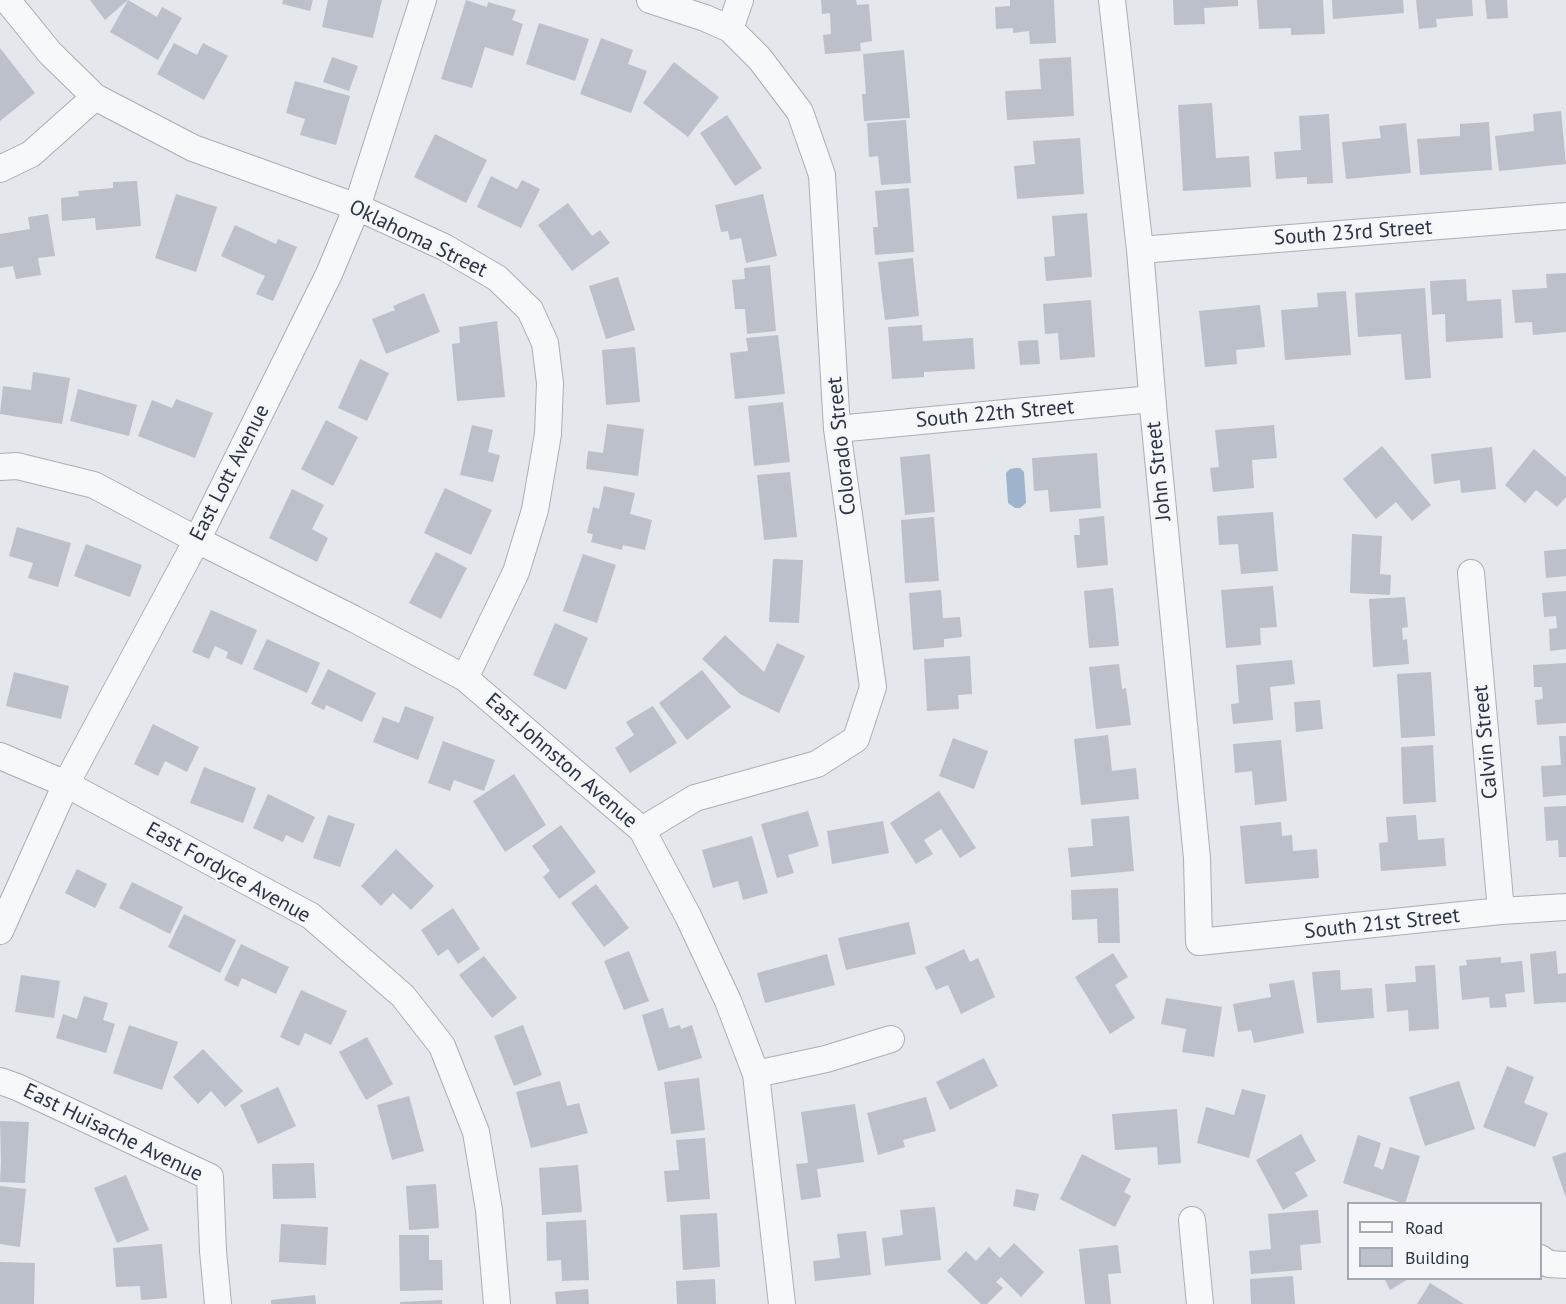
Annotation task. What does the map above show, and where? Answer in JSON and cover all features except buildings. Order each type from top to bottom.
[{"type":"street","name":"Oklahoma Street","points":[[7,0],[50,53],[95,98],[194,148],[357,207],[444,247],[497,278],[530,310],[545,343],[550,383],[548,434],[535,510],[516,572],[465,678]]},
{"type":"street","name":"East Lott Avenue","points":[[0,931],[66,784],[197,540],[329,274],[357,207],[423,0]]},
{"type":"street","name":"Colorado Street","points":[[642,830],[695,798],[817,764],[856,740],[873,687],[837,429],[822,175],[800,112],[759,59],[730,29],[705,18],[650,0]]},
{"type":"street","points":[[730,29],[740,0]]},
{"type":"street","name":"John Street","points":[[1112,0],[1140,250],[1152,399],[1197,858],[1199,942]]},
{"type":"street","points":[[0,169],[31,154],[95,98]]},
{"type":"street","name":"South 23rd Street","points":[[1140,250],[1566,216]]},
{"type":"street","name":"South 22th Street","points":[[837,429],[1152,399]]},
{"type":"street","points":[[0,467],[17,466],[94,485],[197,540]]},
{"type":"street","name":"East Johnston Avenue","points":[[197,540],[465,678],[642,830],[688,916],[728,1001],[756,1074],[782,1304]]},
{"type":"street","name":"Calvin Street","points":[[1471,573],[1501,911]]},
{"type":"street","name":"East Fordyce Avenue","points":[[0,756],[66,784],[310,916],[404,996],[442,1046],[476,1132],[489,1210],[497,1304]]},
{"type":"street","name":"South 21st Street","points":[[1199,942],[1501,911],[1566,907]]},
{"type":"street","points":[[756,1074],[826,1059],[891,1039]]},
{"type":"street","name":"East Huisache Avenue","points":[[0,1081],[210,1177],[218,1304]]},
{"type":"street","points":[[1192,1220],[1200,1304]]},
{"type":"street","points":[[1542,1259],[1549,1264],[1566,1265]]},
{"type":"water","points":[[1020,468],[1024,472],[1026,503],[1020,508],[1015,508],[1008,503],[1006,473],[1010,469]]}]
